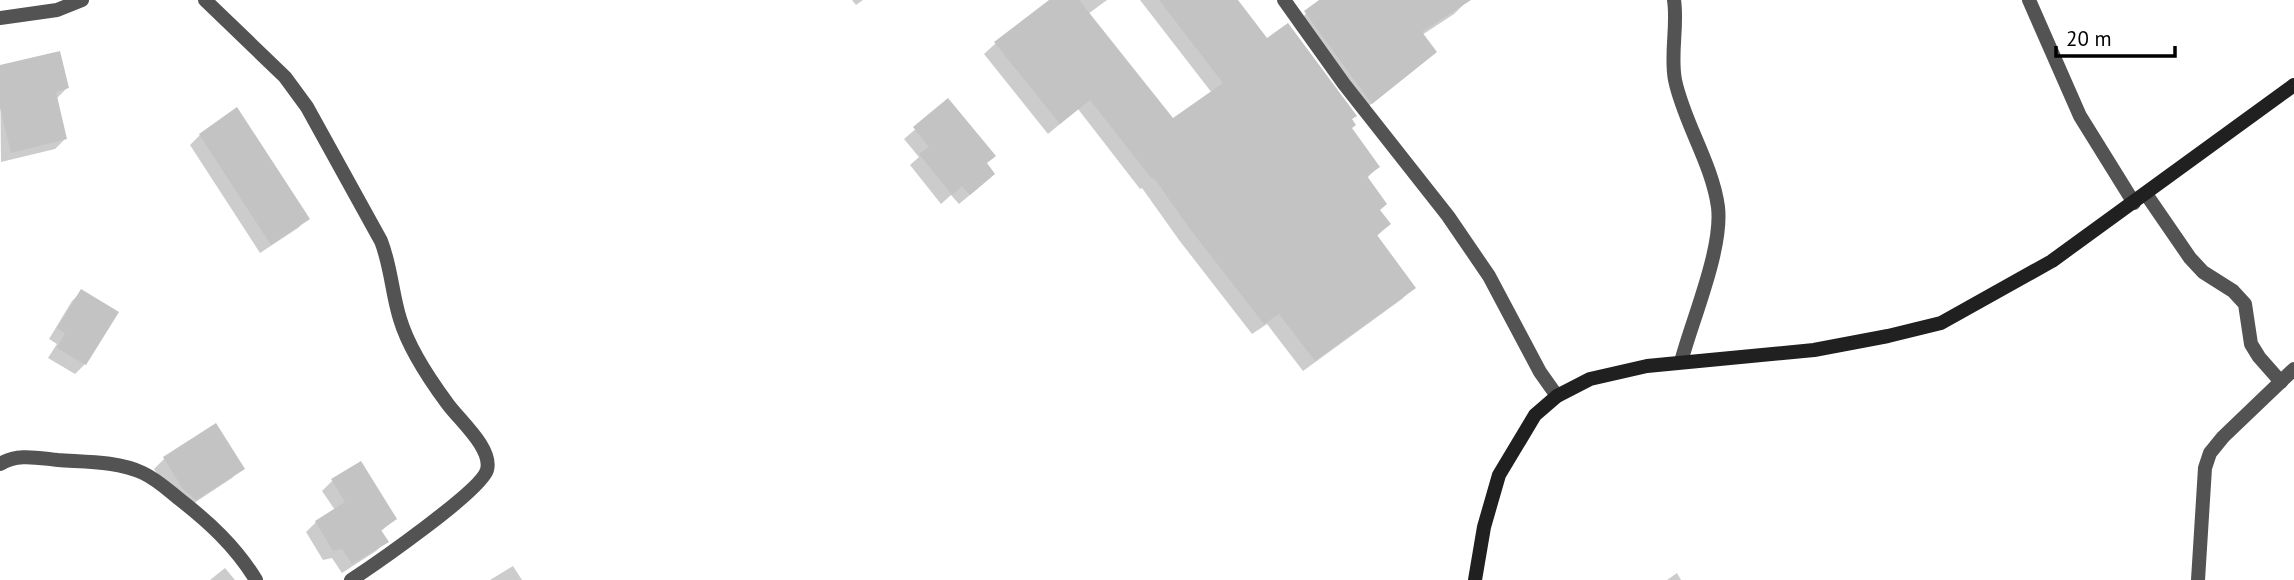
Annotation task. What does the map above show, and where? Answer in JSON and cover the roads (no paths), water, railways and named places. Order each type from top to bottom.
[{"type":"street","points":[[0,18],[57,10],[82,0]]},
{"type":"street","points":[[205,0],[285,77],[307,107],[381,241],[400,323],[409,341],[447,404],[477,438],[487,459],[484,476],[458,501],[351,580]]},
{"type":"street","points":[[1284,0],[1344,84],[1448,216],[1489,276],[1540,372],[1557,396]]},
{"type":"street","points":[[1674,0],[1675,77],[1681,101],[1714,188],[1718,208],[1712,259],[1681,362]]},
{"type":"street","points":[[2029,0],[2080,116],[2134,203]]},
{"type":"street","points":[[1475,580],[1484,527],[1500,475],[1535,415],[1557,396],[1590,379],[1647,366],[1814,349],[1888,336],[1941,323],[2052,261],[2294,85]]},
{"type":"street","points":[[2146,194],[2190,258],[2203,272],[2233,291],[2245,304],[2251,344],[2281,382]]},
{"type":"street","points":[[2198,580],[2205,468],[2210,453],[2222,437],[2294,369]]},
{"type":"street","points":[[0,464],[8,459],[24,457],[102,463],[142,472],[218,531],[243,558],[256,580]]}]
